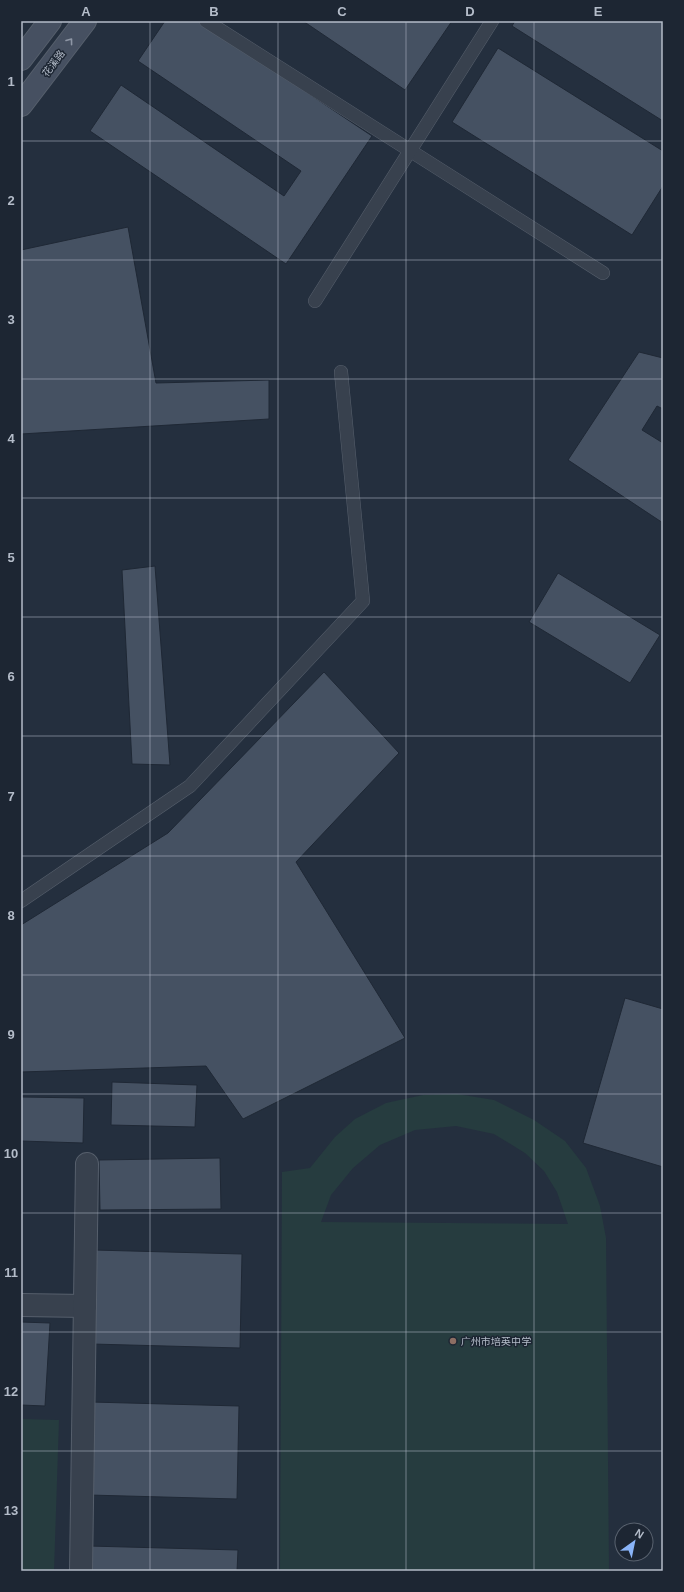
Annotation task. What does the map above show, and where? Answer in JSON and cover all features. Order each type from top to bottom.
[{"type":"street","points":[[21,59],[50,21]]},
{"type":"street","name":"花溪路","points":[[21,106],[85,21]]},
{"type":"street","points":[[81,1571],[88,1164]]},
{"type":"street","points":[[21,1305],[85,1306]]},
{"type":"lane","points":[[206,21],[603,273]]},
{"type":"lane","points":[[315,301],[492,21]]},
{"type":"lane","points":[[21,901],[190,786],[363,601],[341,372]]},
{"type":"green space","points":[[457,1094],[494,1100],[534,1120],[565,1141],[586,1168],[600,1206],[606,1238],[609,1571],[280,1571],[282,1172],[310,1168],[335,1137],[355,1119],[386,1103],[423,1095]],"holes":[[[456,1126],[494,1134],[525,1153],[544,1171],[557,1192],[568,1224],[321,1222],[331,1195],[353,1168],[380,1145],[415,1130]]]},
{"type":"green space","points":[[21,1419],[59,1420],[54,1571],[21,1571]]},
{"type":"building","points":[[165,21],[200,21],[372,136],[286,264],[90,131],[121,85],[284,196],[301,171],[138,61]]},
{"type":"building","points":[[303,21],[452,21],[405,90]]},
{"type":"building","points":[[515,21],[663,21],[663,121],[512,26]]},
{"type":"building","points":[[498,48],[663,151],[663,186],[632,235],[452,122]]},
{"type":"building","points":[[128,227],[156,383],[269,380],[269,419],[21,434],[21,250]]},
{"type":"building","points":[[639,352],[663,358],[663,409],[657,406],[642,430],[663,443],[663,523],[568,460]]},
{"type":"building","points":[[155,566],[170,765],[132,764],[122,570]]},
{"type":"building","points":[[558,573],[660,635],[630,683],[529,622]]},
{"type":"building","points":[[324,672],[399,753],[296,862],[405,1038],[243,1119],[206,1066],[21,1072],[21,925],[168,833]]},
{"type":"building","points":[[625,998],[663,1009],[663,1167],[583,1143]]},
{"type":"building","points":[[112,1082],[197,1085],[195,1127],[111,1125]]},
{"type":"building","points":[[21,1097],[84,1098],[83,1143],[21,1141]]},
{"type":"building","points":[[220,1158],[221,1209],[100,1210],[99,1160]]},
{"type":"building","points":[[94,1250],[242,1254],[240,1348],[92,1344]]},
{"type":"building","points":[[21,1322],[50,1323],[45,1406],[21,1405]]},
{"type":"building","points":[[91,1402],[239,1406],[237,1499],[89,1495]]},
{"type":"building","points":[[89,1546],[238,1550],[237,1571],[89,1571]]},
{"type":"place","name":"广州市培英中学","points":[[453,1341]]}]
